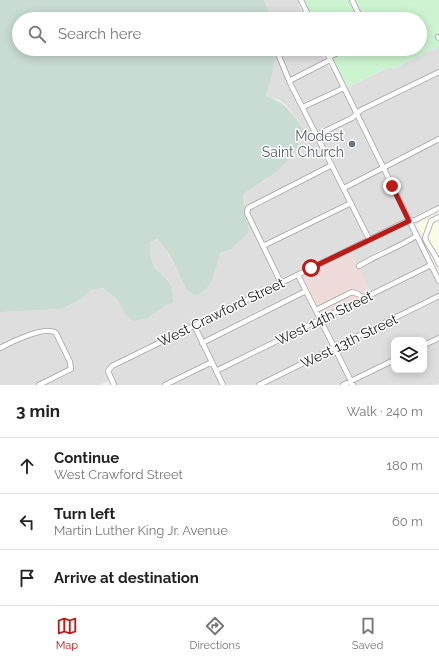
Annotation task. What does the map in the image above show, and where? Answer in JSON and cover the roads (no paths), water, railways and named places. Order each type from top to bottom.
[{"type":"street","points":[[302,0],[307,12]]},
{"type":"street","points":[[352,0],[358,12]]},
{"type":"street","points":[[279,56],[291,80],[291,85],[369,239]]},
{"type":"street","points":[[328,56],[416,236],[435,270],[439,281]]},
{"type":"street","points":[[291,80],[332,56]]},
{"type":"street","points":[[317,135],[357,114],[361,110],[439,72]]},
{"type":"street","points":[[303,107],[344,88]]},
{"type":"street","points":[[344,188],[439,139]]},
{"type":"street","points":[[282,283],[247,210],[250,206],[332,165]]},
{"type":"street","points":[[263,246],[351,203]]},
{"type":"street","name":"West Crawford Street","points":[[114,385],[108,371],[112,366],[369,239],[439,208]]},
{"type":"street","points":[[439,217],[431,221],[425,238],[428,246],[437,257],[439,264]]},
{"type":"street","points":[[359,266],[380,254],[402,245],[416,236]]},
{"type":"street","name":"West 14th Street","points":[[216,371],[362,298],[435,270],[439,264]]},
{"type":"street","points":[[298,275],[352,383]]},
{"type":"street","points":[[202,343],[306,291]]},
{"type":"street","points":[[316,310],[352,292],[358,294],[362,298]]},
{"type":"street","name":"West 13th Street","points":[[259,385],[439,296]]},
{"type":"street","points":[[194,325],[223,385]]},
{"type":"street","points":[[0,348],[17,339],[48,330],[56,332],[70,362],[71,369],[40,385]]},
{"type":"street","points":[[427,344],[439,338]]},
{"type":"street","points":[[165,385],[212,362]]},
{"type":"street","points":[[343,385],[352,383],[391,362]]},
{"type":"place","name":"Modest Saint Church","points":[[352,144]]}]
